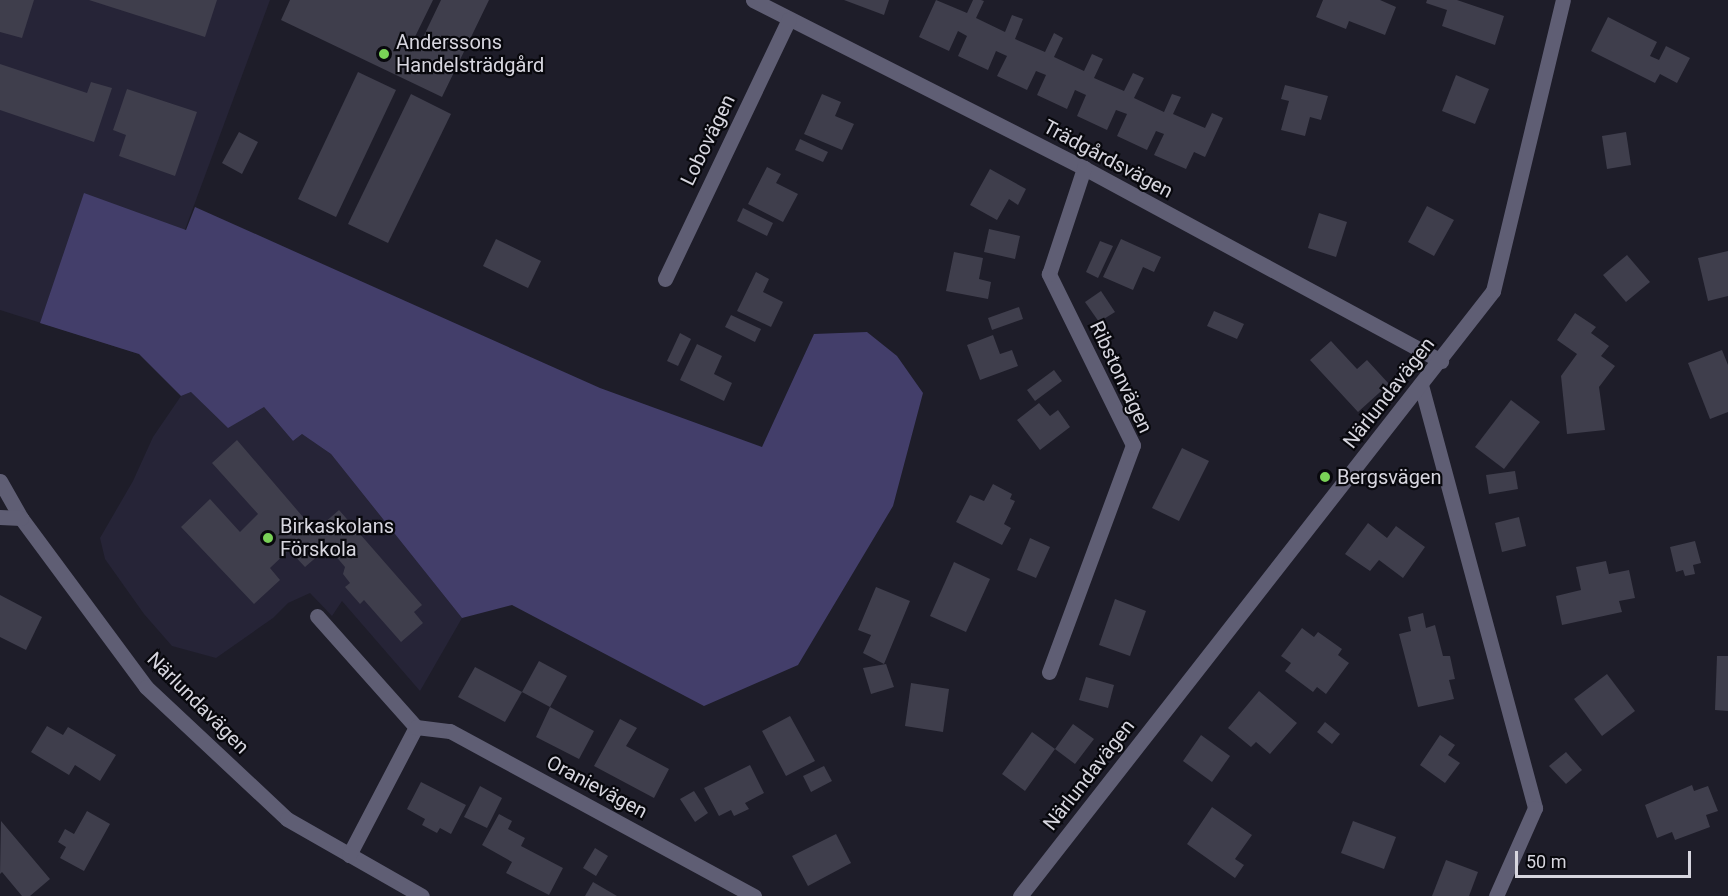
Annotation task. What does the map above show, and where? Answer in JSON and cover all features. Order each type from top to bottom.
[{"type":"street","name":"Trädgårdsvägen","points":[[753,0],[773,5],[789,19],[1084,168],[1441,360]]},
{"type":"street","name":"Närlundavägen","points":[[1020,896],[1493,291],[1563,0]]},
{"type":"street","name":"Lobovägen","points":[[665,279],[789,19]]},
{"type":"street","name":"Ribstonvägen","points":[[1048,672],[1133,445],[1049,274],[1084,168]]},
{"type":"street","points":[[1421,385],[1535,808],[1496,896]]},
{"type":"street","name":"Närlundavägen","points":[[0,481],[21,518],[146,687],[287,819],[422,896]]},
{"type":"street","points":[[1,519],[21,518]]},
{"type":"street","points":[[317,616],[416,727],[349,855]]},
{"type":"street","name":"Oranievägen","points":[[416,727],[450,731],[754,896]]},
{"type":"shaded area","points":[[0,0],[270,0],[139,354],[0,310]]},
{"type":"shaded area","points":[[84,193],[186,230],[195,207],[600,388],[762,447],[814,334],[867,332],[897,356],[923,393],[893,506],[798,665],[704,706],[512,605],[462,618],[331,454],[302,434],[293,441],[264,407],[228,428],[191,392],[181,396],[139,354],[40,323]]},
{"type":"shaded area","points":[[191,392],[264,407],[293,441],[302,434],[331,454],[462,618],[420,691],[342,601],[332,616],[310,593],[288,603],[273,618],[216,658],[172,646],[144,614],[105,559],[100,538],[133,481],[153,437],[181,396]]},
{"type":"building","points":[[0,0],[34,0],[22,38],[0,32]]},
{"type":"building","points":[[89,0],[217,0],[205,37]]},
{"type":"building","points":[[290,0],[433,0],[410,47],[417,50],[441,0],[489,0],[442,97],[281,20]]},
{"type":"building","points":[[844,0],[889,0],[884,15]]},
{"type":"building","points":[[936,0],[967,13],[973,0],[984,1],[976,18],[1005,32],[1012,15],[1023,19],[1015,39],[1045,52],[1054,33],[1063,38],[1054,57],[1084,71],[1092,54],[1103,59],[1094,78],[1124,91],[1133,73],[1144,78],[1134,98],[1164,112],[1172,94],[1181,97],[1173,114],[1205,128],[1212,113],[1223,118],[1205,157],[1194,152],[1186,169],[1154,155],[1164,134],[1156,131],[1147,150],[1117,136],[1127,114],[1116,110],[1107,130],[1077,116],[1086,95],[1075,90],[1067,109],[1037,95],[1046,75],[1036,71],[1027,90],[997,76],[1007,56],[996,51],[988,70],[958,56],[967,36],[958,31],[949,51],[919,37]]},
{"type":"building","points":[[1323,0],[1380,0],[1396,7],[1385,35],[1349,21],[1346,29],[1316,17]]},
{"type":"building","points":[[1427,0],[1457,0],[1504,16],[1495,45],[1442,26],[1447,10],[1426,3]]},
{"type":"building","points":[[1608,17],[1657,42],[1650,56],[1659,60],[1666,46],[1690,58],[1677,83],[1660,74],[1655,83],[1591,51]]},
{"type":"building","points":[[0,64],[87,93],[91,82],[112,88],[94,142],[0,110]]},
{"type":"building","points":[[358,72],[396,90],[336,217],[298,199]]},
{"type":"building","points":[[1456,75],[1489,89],[1475,124],[1442,111]]},
{"type":"building","points":[[1285,85],[1328,96],[1321,120],[1310,117],[1305,136],[1281,130],[1289,101],[1281,99]]},
{"type":"building","points":[[127,89],[197,112],[175,176],[119,156],[126,135],[113,130]]},
{"type":"building","points":[[411,94],[451,114],[388,243],[348,224]]},
{"type":"building","points":[[822,94],[841,102],[835,116],[854,124],[842,150],[804,134]]},
{"type":"building","points":[[239,132],[258,142],[242,174],[222,163]]},
{"type":"building","points":[[1626,132],[1631,165],[1607,169],[1602,136]]},
{"type":"building","points":[[800,139],[828,152],[823,162],[795,150]]},
{"type":"building","points":[[767,167],[781,174],[776,183],[798,194],[783,222],[748,204]]},
{"type":"building","points":[[990,169],[1026,189],[1018,205],[1009,199],[997,220],[970,205]]},
{"type":"building","points":[[1427,206],[1454,220],[1434,256],[1408,242]]},
{"type":"building","points":[[743,208],[773,223],[767,236],[737,221]]},
{"type":"building","points":[[1319,213],[1347,222],[1336,257],[1308,248]]},
{"type":"building","points":[[989,229],[1020,236],[1015,259],[984,252]]},
{"type":"building","points":[[496,239],[541,261],[528,288],[483,266]]},
{"type":"building","points":[[1121,239],[1161,257],[1154,272],[1143,267],[1133,290],[1103,277]]},
{"type":"building","points":[[1100,241],[1113,246],[1098,278],[1086,272]]},
{"type":"building","points":[[1728,251],[1728,296],[1708,301],[1698,258]]},
{"type":"building","points":[[954,252],[983,258],[979,279],[991,282],[988,299],[946,291]]},
{"type":"building","points":[[1627,255],[1650,282],[1626,302],[1603,275]]},
{"type":"building","points":[[756,272],[769,279],[763,292],[783,302],[771,327],[737,311]]},
{"type":"building","points":[[1101,291],[1115,312],[1099,322],[1085,302]]},
{"type":"building","points":[[1019,307],[1023,319],[992,330],[988,318]]},
{"type":"building","points":[[1214,311],[1244,324],[1237,339],[1207,326]]},
{"type":"building","points":[[1575,313],[1596,327],[1591,333],[1609,346],[1601,356],[1615,366],[1599,387],[1605,430],[1567,434],[1561,376],[1577,354],[1557,340]]},
{"type":"building","points":[[731,315],[761,329],[755,342],[725,327]]},
{"type":"building","points":[[680,333],[691,339],[678,366],[667,361]]},
{"type":"building","points":[[993,335],[1000,354],[1012,350],[1018,366],[980,380],[967,345]]},
{"type":"building","points":[[1331,341],[1357,369],[1367,360],[1389,384],[1358,412],[1310,360]]},
{"type":"building","points":[[697,344],[722,356],[714,374],[732,383],[724,401],[680,380]]},
{"type":"building","points":[[1722,350],[1728,365],[1728,412],[1710,419],[1688,363]]},
{"type":"building","points":[[1054,370],[1062,381],[1035,401],[1027,390]]},
{"type":"building","points":[[1511,400],[1540,422],[1504,469],[1475,447]]},
{"type":"building","points":[[1039,403],[1050,416],[1058,410],[1070,427],[1040,450],[1017,420]]},
{"type":"building","points":[[237,440],[315,531],[339,510],[422,605],[414,612],[423,623],[401,642],[364,600],[360,604],[345,587],[350,583],[343,574],[345,567],[328,547],[305,567],[289,550],[270,568],[280,580],[254,604],[181,527],[210,499],[240,532],[258,514],[212,463]]},
{"type":"building","points":[[1182,448],[1209,461],[1179,521],[1152,508]]},
{"type":"building","points":[[1515,471],[1518,489],[1489,494],[1486,475]]},
{"type":"building","points":[[993,484],[1012,494],[1010,499],[1015,501],[1004,524],[1011,528],[1002,545],[956,522],[970,495],[984,501]]},
{"type":"building","points":[[1519,517],[1526,546],[1502,552],[1495,523]]},
{"type":"building","points":[[1368,523],[1387,538],[1396,526],[1425,547],[1403,578],[1379,560],[1370,571],[1345,554]]},
{"type":"building","points":[[1030,538],[1050,547],[1036,578],[1017,570]]},
{"type":"building","points":[[1695,541],[1701,563],[1693,565],[1695,574],[1685,576],[1683,570],[1676,572],[1670,547]]},
{"type":"building","points":[[1606,561],[1609,574],[1629,570],[1635,598],[1619,601],[1622,612],[1562,625],[1556,596],[1581,590],[1576,567]]},
{"type":"building","points":[[954,562],[990,579],[966,632],[930,616]]},
{"type":"building","points":[[876,587],[910,601],[884,664],[863,653],[871,635],[858,630]]},
{"type":"building","points":[[0,595],[42,617],[26,650],[0,637]]},
{"type":"building","points":[[1115,599],[1146,611],[1130,656],[1099,645]]},
{"type":"building","points":[[1423,613],[1426,628],[1435,625],[1443,656],[1450,656],[1455,679],[1449,680],[1454,699],[1418,707],[1399,634],[1411,631],[1408,617]]},
{"type":"building","points":[[1302,628],[1314,637],[1318,632],[1342,649],[1338,655],[1349,663],[1326,694],[1317,687],[1313,692],[1285,671],[1291,663],[1281,656]]},
{"type":"building","points":[[1717,656],[1728,656],[1728,711],[1715,710]]},
{"type":"building","points":[[539,661],[567,676],[550,707],[522,692]]},
{"type":"building","points":[[886,664],[894,687],[871,694],[863,668]]},
{"type":"building","points":[[475,667],[522,692],[505,722],[458,697]]},
{"type":"building","points":[[1607,674],[1635,711],[1602,736],[1574,699]]},
{"type":"building","points":[[1086,677],[1114,685],[1108,708],[1079,700]]},
{"type":"building","points":[[911,683],[949,689],[943,732],[905,726]]},
{"type":"building","points":[[1259,691],[1297,723],[1270,754],[1256,742],[1251,747],[1228,728]]},
{"type":"building","points":[[550,707],[594,731],[579,759],[536,737]]},
{"type":"building","points":[[790,716],[815,761],[786,776],[762,731]]},
{"type":"building","points":[[620,719],[637,728],[626,746],[669,769],[654,798],[594,766]]},
{"type":"building","points":[[1325,722],[1340,734],[1332,744],[1317,732]]},
{"type":"building","points":[[1073,724],[1094,739],[1075,764],[1055,749]]},
{"type":"building","points":[[47,726],[63,735],[68,727],[116,755],[100,781],[75,765],[69,775],[31,752]]},
{"type":"building","points":[[1032,732],[1055,749],[1025,791],[1002,774]]},
{"type":"building","points":[[1201,735],[1230,756],[1212,782],[1183,761]]},
{"type":"building","points":[[1440,735],[1455,745],[1448,755],[1460,763],[1445,783],[1420,765]]},
{"type":"building","points":[[1566,752],[1582,770],[1566,784],[1549,766]]},
{"type":"building","points":[[750,765],[764,793],[745,803],[749,809],[734,816],[731,810],[719,816],[704,788]]},
{"type":"building","points":[[824,766],[832,781],[811,792],[803,776]]},
{"type":"building","points":[[421,782],[466,805],[451,834],[440,828],[437,833],[422,825],[425,819],[407,809]]},
{"type":"building","points":[[1692,785],[1694,791],[1708,786],[1718,811],[1706,815],[1710,827],[1675,840],[1672,832],[1657,838],[1645,805]]},
{"type":"building","points":[[480,786],[502,798],[487,828],[464,817]]},
{"type":"building","points":[[694,791],[708,813],[695,822],[680,799]]},
{"type":"building","points":[[1212,807],[1252,835],[1235,859],[1244,865],[1235,878],[1187,844]]},
{"type":"building","points":[[87,811],[110,824],[84,871],[60,858],[66,847],[58,842],[65,829],[74,834]]},
{"type":"building","points":[[499,814],[512,821],[508,829],[525,838],[521,846],[563,868],[549,895],[506,873],[512,862],[482,845]]},
{"type":"building","points":[[1,821],[50,879],[30,896],[22,896],[2,872],[0,874]]},
{"type":"building","points":[[1353,821],[1396,837],[1384,869],[1341,853]]},
{"type":"building","points":[[836,834],[851,863],[808,886],[792,856]]},
{"type":"building","points":[[595,848],[608,856],[596,876],[583,868]]},
{"type":"building","points":[[1446,860],[1478,872],[1469,896],[1432,896]]},
{"type":"building","points":[[593,882],[617,896],[585,896]]},
{"type":"place","name":"Anderssons Handelsträdgård","points":[[384,54]]},
{"type":"place","name":"Bergsvägen","points":[[1325,477]]},
{"type":"place","name":"Birkaskolans Förskola","points":[[268,538]]}]
